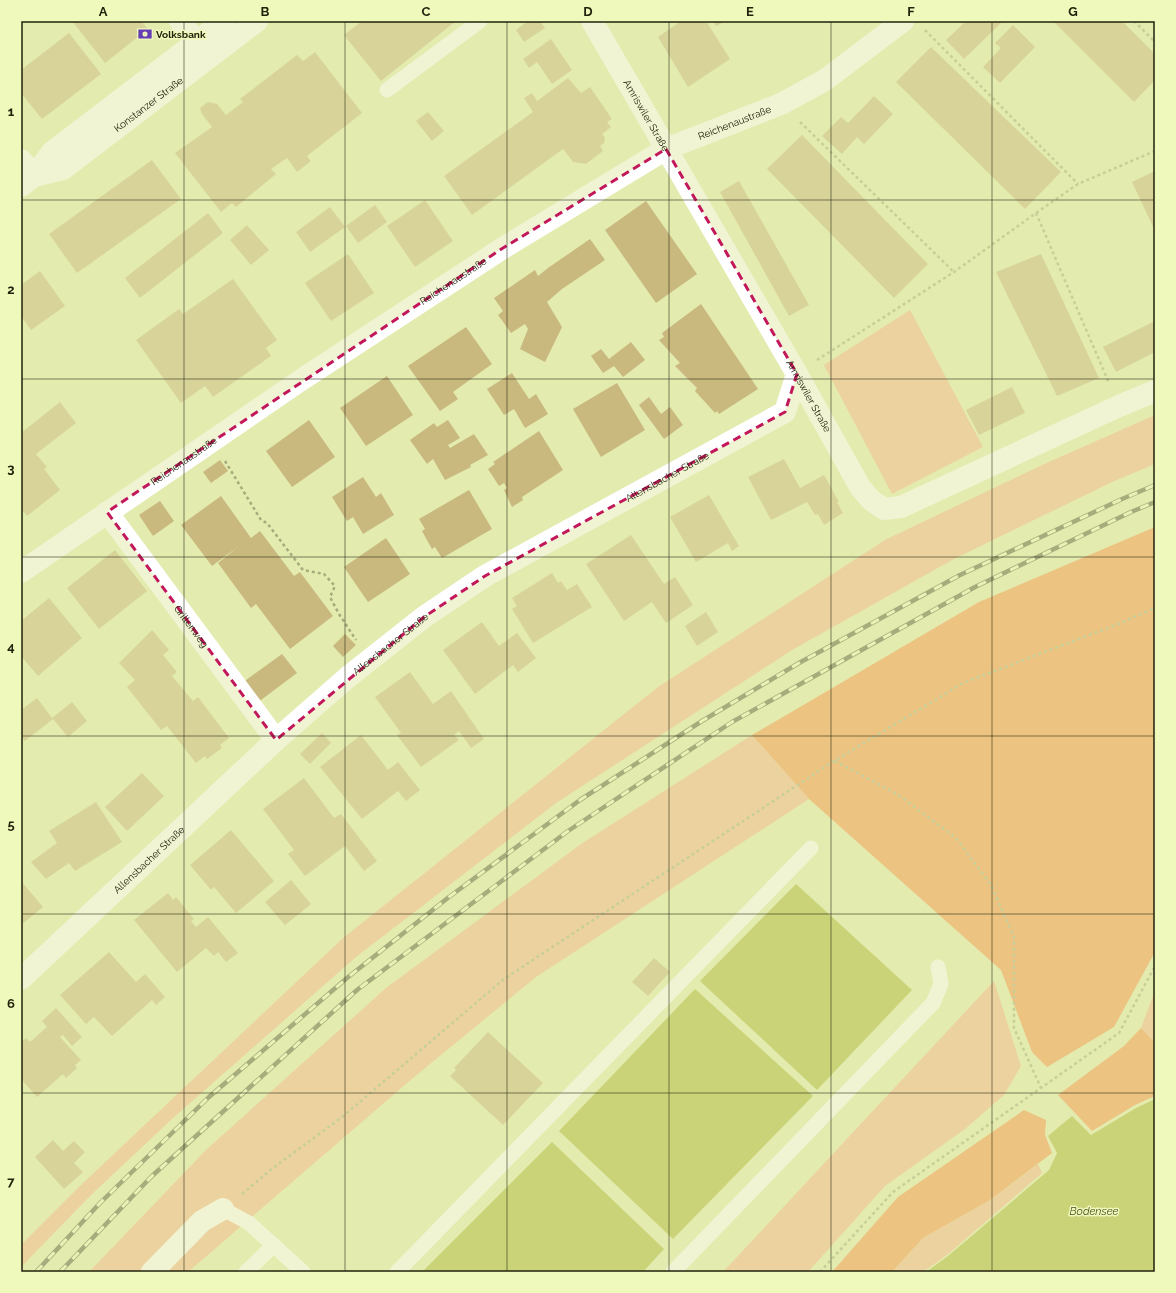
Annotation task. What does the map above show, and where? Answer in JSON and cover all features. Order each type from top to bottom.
[{"type":"street","points":[[180,21],[202,50]]},
{"type":"street","name":"Konstanzer Straße","points":[[202,50],[224,21]]},
{"type":"street","name":"Konstanzer Straße","points":[[25,174],[52,152],[202,50],[257,21]]},
{"type":"street","name":"Amriswiler Straße","points":[[592,21],[797,374],[860,487],[871,500],[884,509],[901,507],[1119,406],[1155,391]]},
{"type":"street","name":"Reichenaustraße","points":[[21,572],[304,378],[496,253],[666,149],[781,104],[825,80],[912,24]]},
{"type":"street","name":"Allensbacher Straße","points":[[21,979],[276,740],[348,677],[424,617],[485,576],[785,412],[797,374]]},
{"type":"street","name":"Grillenweg","points":[[107,512],[276,740]]},
{"type":"street","points":[[152,1272],[202,1222],[223,1209]]},
{"type":"lane","points":[[387,90],[480,21]]},
{"type":"lane","points":[[397,1272],[811,848]]},
{"type":"lane","points":[[673,1272],[933,1002],[941,984],[938,967]]},
{"type":"lane","points":[[223,1209],[248,1222],[303,1272]]},
{"type":"lane","points":[[246,1272],[274,1245]]},
{"type":"path","points":[[1134,21],[1155,42]]},
{"type":"path","points":[[912,24],[1078,184]]},
{"type":"path","points":[[781,104],[954,272]]},
{"type":"path","points":[[797,374],[954,272],[1078,184],[1155,151]]},
{"type":"path","points":[[1036,213],[1119,406]]},
{"type":"path","points":[[212,440],[261,520],[267,523],[303,570],[324,574],[335,586],[330,598],[345,624]]},
{"type":"path","points":[[223,1209],[273,1168],[341,1118],[504,979],[834,761],[963,683],[1118,624],[1155,608]]},
{"type":"path","points":[[834,761],[897,794],[956,838],[991,885],[1014,937],[1014,1028],[1041,1088]]},
{"type":"path","points":[[820,1272],[892,1192],[1119,1033],[1155,966]]},
{"type":"highlighted area","points":[[666,149],[797,374],[785,412],[485,576],[424,617],[276,740],[107,512],[503,248]]},
{"type":"shaded area","points":[[910,310],[983,447],[892,494],[824,365]]},
{"type":"shaded area","points":[[1155,415],[1155,464],[1112,482],[952,560],[792,650],[556,803],[356,957],[173,1118],[91,1195],[21,1267],[21,1245],[81,1185],[342,939],[658,687],[885,540],[1042,465]]},
{"type":"shaded area","points":[[1155,527],[1155,952],[1114,1027],[1047,1067],[1032,1052],[1001,970],[809,799],[752,735],[979,602]]},
{"type":"shaded area","points":[[752,735],[809,799],[536,977],[413,1078],[188,1272],[89,1272],[206,1150],[386,988],[581,844]]},
{"type":"shaded area","points":[[994,981],[1021,1066],[1004,1095],[965,1129],[885,1186],[808,1272],[723,1272]]},
{"type":"shaded area","points":[[1155,991],[1155,1043],[1141,1028]]},
{"type":"shaded area","points":[[1141,1028],[1155,1043],[1155,1096],[1135,1105],[1092,1131],[1058,1095],[1124,1046]]},
{"type":"shaded area","points":[[1024,1110],[1046,1120],[1045,1135],[1052,1153],[990,1200],[923,1238],[892,1272],[832,1272],[898,1197]]},
{"type":"shaded area","points":[[1038,1164],[1042,1173],[947,1255],[923,1272],[892,1272],[923,1238],[990,1200]]},
{"type":"water","points":[[796,884],[912,990],[817,1090],[700,981]]},
{"type":"water","points":[[695,989],[813,1096],[673,1239],[559,1131]]},
{"type":"water","name":"Bodensee","points":[[1155,1099],[1155,1272],[926,1272],[948,1256],[1049,1170],[1057,1153],[1048,1136],[1072,1116],[1091,1135],[1136,1108]]},
{"type":"water","points":[[552,1142],[664,1249],[643,1272],[422,1272]]},
{"type":"building","points":[[72,21],[141,21],[148,29],[105,63]]},
{"type":"building","points":[[362,21],[456,21],[381,81],[344,35]]},
{"type":"building","points":[[528,21],[540,21],[545,28],[524,42],[516,30]]},
{"type":"building","points":[[681,21],[706,21],[730,59],[688,87],[658,37]]},
{"type":"building","points":[[713,21],[726,21],[716,26]]},
{"type":"building","points":[[966,21],[1003,21],[964,59],[946,40]]},
{"type":"building","points":[[1053,21],[1122,21],[1155,54],[1155,80],[1134,102]]},
{"type":"building","points":[[1013,25],[1035,47],[1000,83],[983,67],[1001,48],[995,43]]},
{"type":"building","points":[[69,33],[101,74],[42,119],[21,93],[21,70]]},
{"type":"building","points":[[551,39],[572,70],[552,84],[537,62],[529,68],[523,59]]},
{"type":"building","points":[[931,47],[1061,172],[1025,209],[896,82]]},
{"type":"building","points":[[315,52],[362,113],[307,156],[311,161],[297,172],[287,158],[271,169],[276,174],[236,207],[232,203],[221,212],[175,153],[212,127],[202,114],[200,108],[208,102],[217,104],[226,115],[243,102],[240,99],[297,55],[303,61]]},
{"type":"building","points":[[568,78],[581,93],[590,87],[612,119],[607,122],[611,127],[602,134],[605,138],[604,143],[600,146],[603,151],[586,164],[573,162],[563,149],[472,215],[444,176],[533,112],[524,98],[532,93],[537,101]]},
{"type":"building","points":[[874,96],[893,114],[864,144],[857,137],[842,154],[822,136],[841,117],[848,123]]},
{"type":"building","points":[[428,112],[444,131],[432,141],[416,121]]},
{"type":"building","points":[[802,135],[928,264],[894,298],[767,169]]},
{"type":"building","points":[[152,160],[181,199],[77,273],[49,234]]},
{"type":"building","points":[[1155,171],[1155,231],[1132,182]]},
{"type":"building","points":[[739,181],[809,305],[789,316],[720,192]]},
{"type":"building","points":[[425,200],[453,241],[415,267],[387,226]]},
{"type":"building","points":[[646,201],[697,274],[656,303],[605,230]]},
{"type":"building","points":[[375,205],[387,222],[358,243],[346,226]]},
{"type":"building","points":[[330,207],[345,227],[310,252],[296,232]]},
{"type":"building","points":[[208,213],[223,233],[140,298],[125,278]]},
{"type":"building","points":[[247,225],[269,250],[251,265],[230,240]]},
{"type":"building","points":[[590,239],[605,260],[562,289],[547,302],[562,327],[545,362],[520,349],[528,329],[525,324],[511,333],[498,315],[503,311],[494,298],[535,270],[538,276]]},
{"type":"building","points":[[348,254],[374,293],[331,321],[305,283]]},
{"type":"building","points":[[1041,254],[1099,378],[1057,396],[996,272]]},
{"type":"building","points":[[40,271],[65,306],[31,330],[21,316],[21,285]]},
{"type":"building","points":[[233,279],[277,340],[266,348],[271,356],[213,397],[205,386],[181,403],[136,340],[179,309],[183,314]]},
{"type":"building","points":[[701,304],[758,389],[719,414],[717,411],[715,413],[695,391],[697,388],[675,366],[680,363],[659,340],[664,337],[662,333]]},
{"type":"building","points":[[1155,321],[1155,352],[1116,372],[1103,347]]},
{"type":"building","points":[[466,327],[492,364],[453,392],[458,399],[440,411],[408,366]]},
{"type":"building","points":[[631,342],[645,360],[623,377],[614,366],[603,373],[591,356],[601,349],[609,359]]},
{"type":"building","points":[[512,373],[529,399],[536,394],[548,414],[525,428],[514,409],[504,415],[487,389]]},
{"type":"building","points":[[387,376],[413,415],[366,446],[340,408]]},
{"type":"building","points":[[617,383],[645,430],[601,457],[573,409]]},
{"type":"building","points":[[1012,387],[1025,413],[979,435],[966,410]]},
{"type":"building","points":[[649,397],[661,414],[670,407],[683,425],[664,439],[639,405]]},
{"type":"building","points":[[60,402],[76,423],[36,454],[47,467],[44,469],[60,490],[27,516],[24,512],[21,514],[21,433]]},
{"type":"building","points":[[309,420],[335,457],[292,487],[266,451]]},
{"type":"building","points":[[448,420],[460,438],[448,445],[450,448],[474,434],[488,455],[470,465],[471,467],[445,480],[433,459],[427,464],[410,440],[434,423],[437,427]]},
{"type":"building","points":[[539,431],[563,470],[522,497],[523,500],[512,507],[504,490],[507,488],[504,483],[499,486],[488,469],[495,464],[493,462]]},
{"type":"building","points":[[784,459],[800,488],[824,475],[839,502],[837,502],[843,513],[824,525],[818,514],[815,515],[807,502],[771,520],[748,477]]},
{"type":"building","points":[[220,460],[228,471],[211,483],[203,472]]},
{"type":"building","points":[[363,477],[376,497],[381,493],[394,515],[363,534],[353,517],[347,521],[332,497]]},
{"type":"building","points":[[469,490],[492,529],[442,558],[435,547],[432,549],[422,531],[425,529],[419,519]]},
{"type":"building","points":[[709,495],[739,546],[732,551],[728,543],[696,562],[670,517]]},
{"type":"building","points":[[221,496],[251,538],[260,531],[294,576],[300,572],[333,616],[290,649],[256,604],[251,608],[218,563],[239,546],[212,566],[181,525]]},
{"type":"building","points":[[160,501],[174,521],[153,536],[139,515]]},
{"type":"building","points":[[631,535],[664,584],[675,577],[693,605],[666,623],[652,602],[624,621],[586,564]]},
{"type":"building","points":[[386,538],[410,574],[368,602],[344,567]]},
{"type":"building","points":[[115,550],[147,591],[99,629],[67,588]]},
{"type":"building","points":[[552,573],[558,583],[561,581],[567,590],[577,584],[592,607],[533,643],[512,609],[517,606],[512,598]]},
{"type":"building","points":[[49,598],[82,638],[38,676],[21,656],[21,621]]},
{"type":"building","points":[[706,612],[718,632],[697,646],[685,626]]},
{"type":"building","points":[[482,622],[499,646],[517,633],[536,658],[518,672],[513,665],[475,694],[443,650]]},
{"type":"building","points":[[152,630],[169,650],[163,655],[177,672],[172,676],[193,701],[198,697],[229,738],[220,745],[222,748],[207,759],[205,756],[196,763],[167,726],[161,730],[127,687],[135,680],[119,663]]},
{"type":"building","points":[[345,634],[356,645],[343,657],[333,646]]},
{"type":"building","points":[[282,654],[297,673],[257,703],[242,683]]},
{"type":"building","points":[[410,672],[433,704],[451,691],[484,739],[471,748],[459,731],[454,735],[459,740],[421,767],[397,735],[401,733],[375,697]]},
{"type":"building","points":[[37,698],[52,718],[72,702],[87,721],[68,737],[53,719],[25,741],[21,736],[21,710]]},
{"type":"building","points":[[322,733],[331,743],[310,764],[300,754]]},
{"type":"building","points":[[361,735],[388,770],[398,762],[420,790],[406,801],[398,791],[362,819],[320,767]]},
{"type":"building","points":[[142,773],[164,796],[127,831],[105,807]]},
{"type":"building","points":[[304,778],[334,818],[341,814],[377,861],[364,871],[345,846],[305,876],[288,854],[294,850],[263,809]]},
{"type":"building","points":[[96,802],[122,842],[75,871],[69,863],[46,879],[31,862],[57,843],[49,831]]},
{"type":"building","points":[[231,830],[274,881],[236,913],[214,887],[211,890],[190,865]]},
{"type":"building","points":[[291,880],[311,904],[285,925],[265,902]]},
{"type":"building","points":[[21,881],[43,907],[21,925]]},
{"type":"building","points":[[168,893],[173,900],[176,897],[194,919],[191,921],[196,927],[208,917],[238,953],[226,962],[218,952],[214,956],[206,948],[177,972],[134,920]]},
{"type":"building","points":[[109,952],[136,982],[145,974],[165,997],[156,1005],[152,1000],[112,1036],[94,1017],[86,1024],[60,995]]},
{"type":"building","points":[[654,958],[670,972],[648,996],[632,982]]},
{"type":"building","points":[[56,1008],[82,1037],[72,1046],[63,1035],[60,1037],[81,1060],[75,1065],[77,1068],[66,1078],[63,1074],[37,1097],[21,1079],[21,1042],[26,1038],[30,1042],[47,1027],[42,1021]]},
{"type":"building","points":[[488,1032],[543,1083],[503,1125],[450,1076],[456,1070],[454,1068]]},
{"type":"building","points":[[53,1140],[63,1151],[74,1141],[85,1152],[74,1163],[83,1172],[64,1189],[35,1157]]},
{"type":"railway","points":[[36,1272],[100,1203],[209,1097],[347,978],[449,897],[580,800],[702,721],[799,663],[960,575],[1155,485]]},
{"type":"railway","points":[[60,1272],[152,1176],[357,990],[568,831],[732,722],[975,587],[1131,512],[1155,502]]},
{"type":"place","name":"Volksbank","points":[[145,34]]}]
